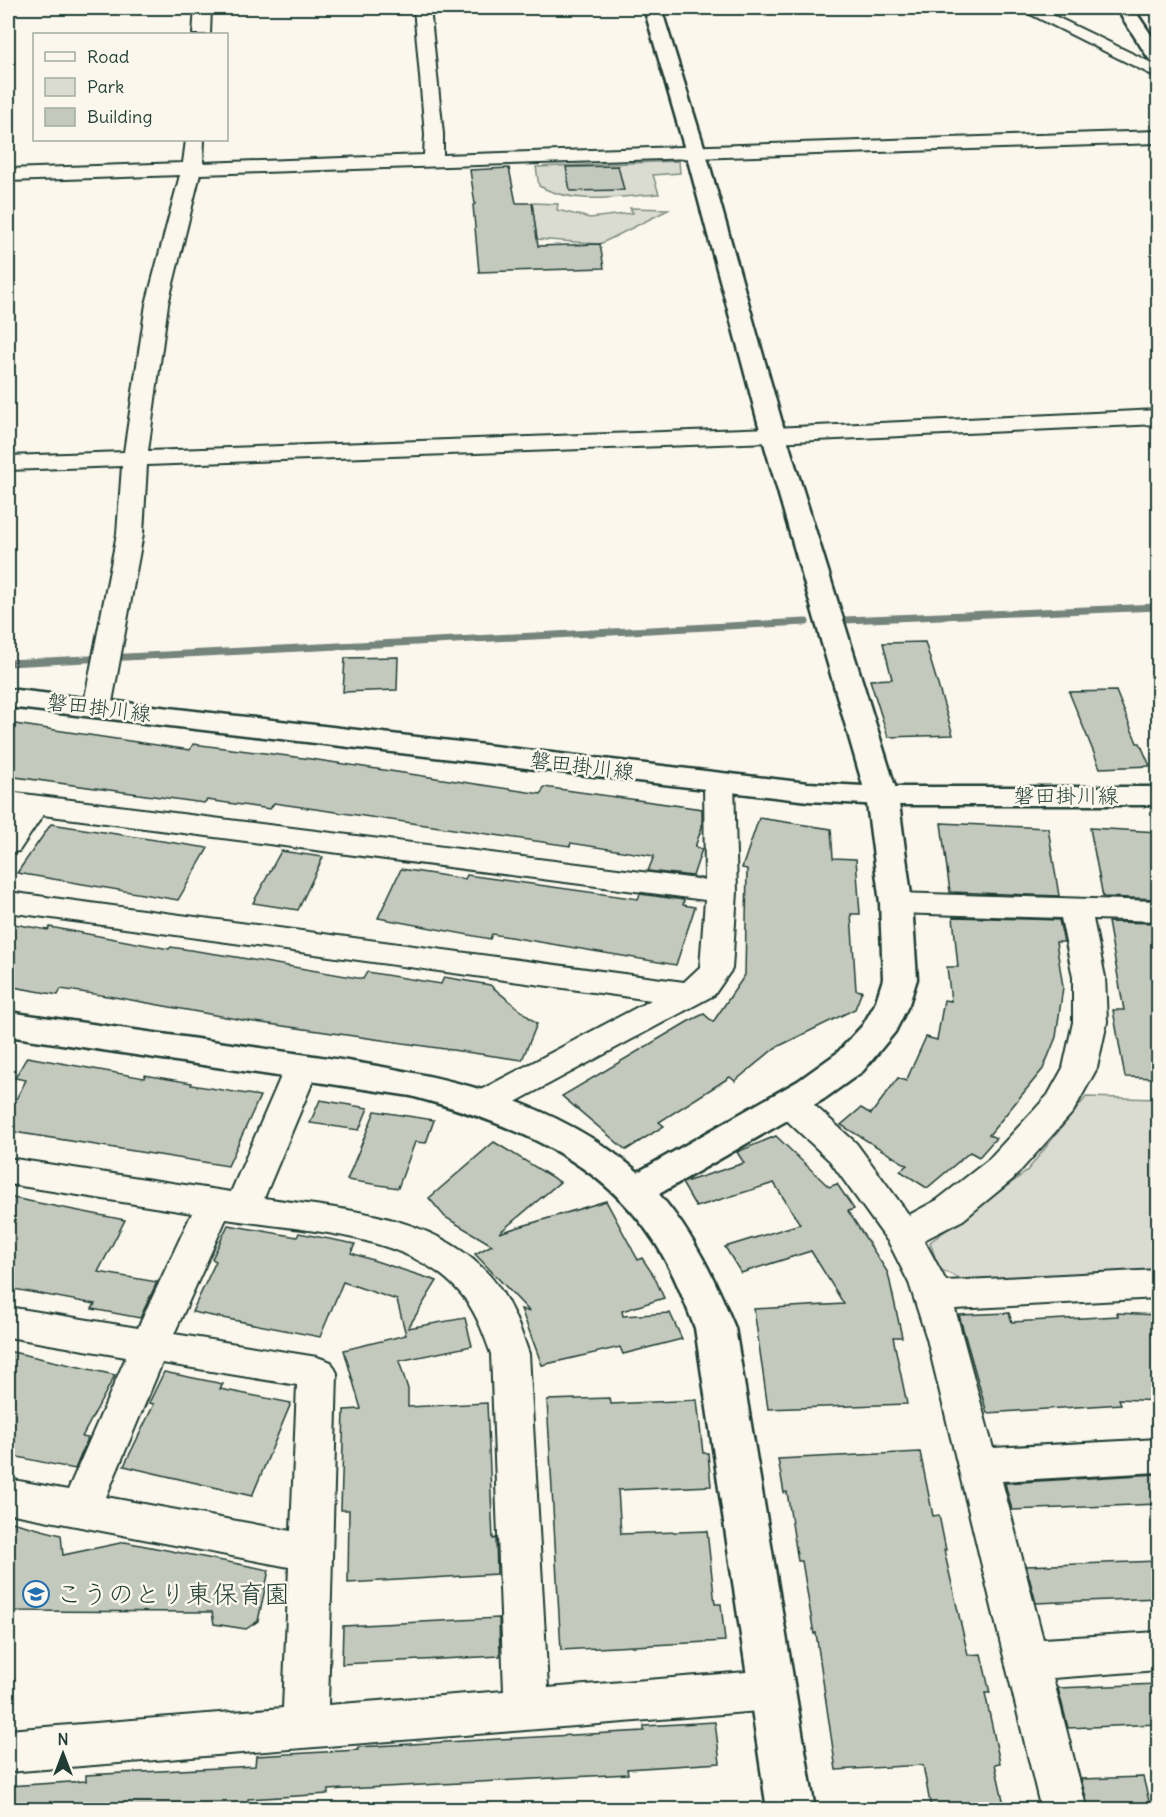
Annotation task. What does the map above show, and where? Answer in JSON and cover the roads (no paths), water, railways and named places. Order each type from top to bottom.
[{"type":"street","points":[[202,33],[203,8]]},
{"type":"street","points":[[422,8],[434,134],[433,160]]},
{"type":"street","points":[[636,1190],[790,1103],[850,1062],[877,1032],[892,1004],[900,979],[896,903],[882,796],[773,435],[696,153],[652,8]]},
{"type":"street","points":[[1026,8],[1158,73]]},
{"type":"street","points":[[1125,8],[1158,58]]},
{"type":"street","points":[[8,175],[1158,137]]},
{"type":"street","points":[[97,708],[130,534],[135,459],[148,353],[195,141]]},
{"type":"street","points":[[8,463],[773,435],[1158,417]]},
{"type":"street","name":"磐田掛川線","points":[[8,698],[808,792],[882,796],[1158,796]]},
{"type":"street","points":[[485,1103],[702,987],[716,969],[721,892],[719,782]]},
{"type":"street","points":[[8,844],[21,802],[721,892]]},
{"type":"street","points":[[8,902],[688,994]]},
{"type":"street","points":[[896,903],[1158,911]]},
{"type":"street","points":[[903,1235],[950,1210],[1000,1170],[1061,1103],[1071,1086],[1080,1068],[1090,1022],[1089,977],[1075,908]]},
{"type":"street","points":[[8,1024],[411,1083],[466,1096],[571,1140],[612,1168],[636,1190],[672,1237],[701,1286],[715,1328],[791,1809]]},
{"type":"street","points":[[80,1509],[150,1345],[302,1067]]},
{"type":"street","points":[[790,1103],[843,1152],[903,1235],[932,1296],[1028,1660],[1064,1809]]},
{"type":"street","points":[[8,1171],[384,1230],[425,1248],[475,1281],[499,1319],[510,1354],[527,1709]]},
{"type":"street","points":[[932,1296],[1158,1284]]},
{"type":"street","points":[[8,1322],[317,1373],[305,1727]]},
{"type":"street","points":[[976,1466],[1158,1455]]},
{"type":"street","points":[[8,1496],[311,1553]]},
{"type":"street","points":[[1028,1660],[1158,1651]]},
{"type":"street","points":[[8,1751],[771,1690]]},
{"type":"waterway","points":[[845,620],[1158,607]]},
{"type":"waterway","points":[[8,663],[806,622]]},
{"type":"place","name":"こうのとり東保育園","points":[[36,1594]]}]
